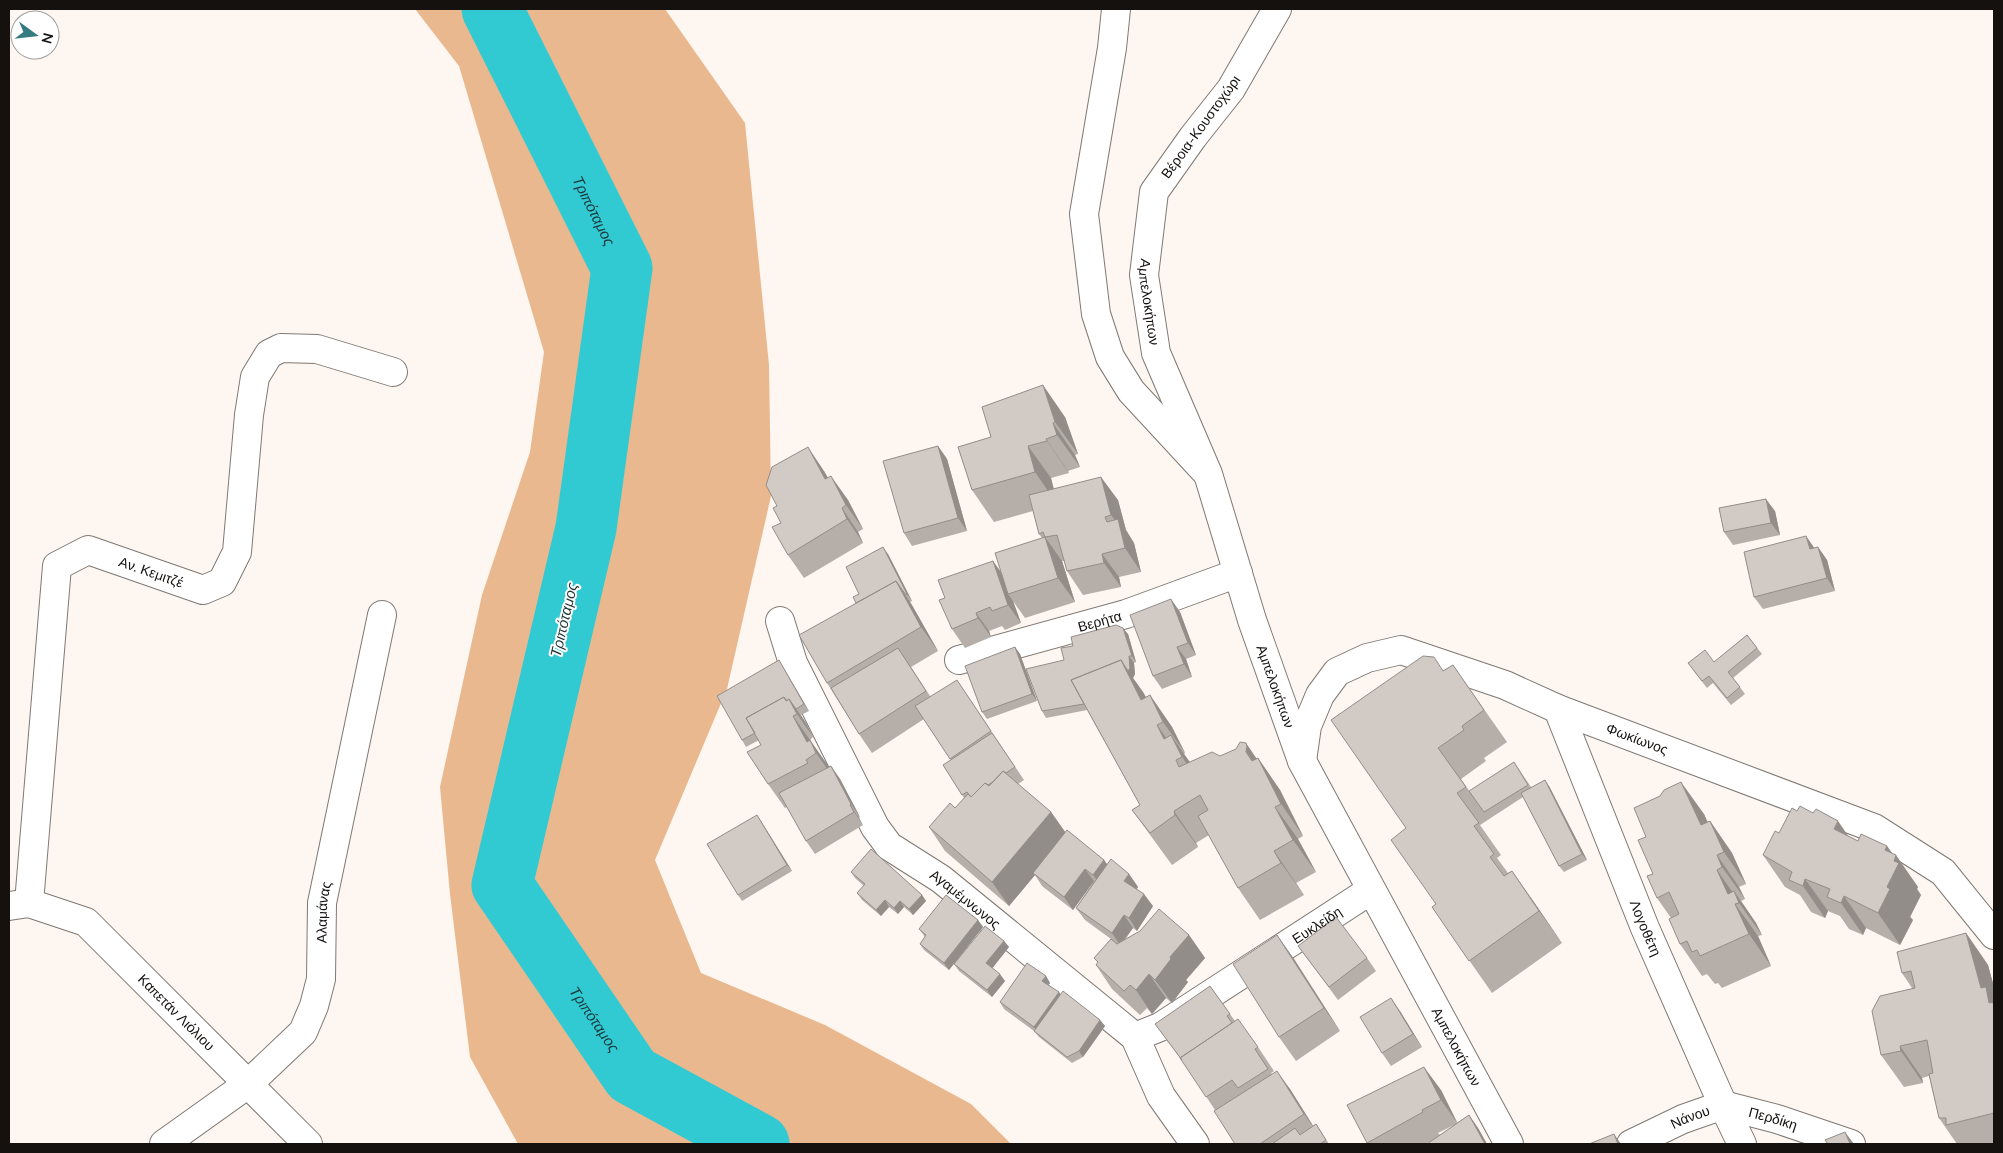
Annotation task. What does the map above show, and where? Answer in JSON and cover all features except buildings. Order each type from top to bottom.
[{"type":"street","points":[[1116,9],[1112,48],[1084,214],[1096,314],[1110,357],[1131,391],[1208,474]]},
{"type":"street","name":"Βέροια-Κουστοχώρι","points":[[1154,192],[1193,137],[1231,89],[1277,9]]},
{"type":"street","name":"Αμπελοκήπων","points":[[1154,192],[1144,275],[1156,353],[1208,474],[1252,620],[1302,761],[1370,890],[1510,1144]]},
{"type":"street","name":"Αν. Κεμιτζέ","points":[[19,904],[57,566],[88,550],[203,590],[222,582],[237,552],[249,415],[255,377],[269,354],[281,348],[317,349],[393,372]]},
{"type":"street","name":"Βερήτα","points":[[959,660],[1126,614],[1238,573]]},
{"type":"street","name":"Αλαμάνας","points":[[164,1144],[248,1084],[303,1032],[314,1006],[321,979],[322,903],[382,615]]},
{"type":"street","name":"Αγαμέμνωνος","points":[[780,622],[792,663],[883,840],[889,846],[941,879],[1136,1037],[1161,1096],[1195,1144]]},
{"type":"street","name":"Φωκίωνος","points":[[1302,761],[1307,726],[1320,695],[1337,672],[1367,658],[1401,650],[1506,685],[1558,709],[1874,828],[1943,872],[1994,935]]},
{"type":"street","name":"Λογοθέτη","points":[[1558,709],[1645,928],[1722,1105],[1742,1144]]},
{"type":"street","name":"Ευκλείδη","points":[[1136,1037],[1160,1027],[1370,890]]},
{"type":"street","name":"Καπετάν Λιόλιου","points":[[19,904],[86,922],[308,1144]]},
{"type":"street","name":"Νάνου","points":[[1631,1144],[1683,1119],[1722,1105]]},
{"type":"street","name":"Περδίκη","points":[[1722,1105],[1777,1119],[1851,1144]]},
{"type":"shaded area","points":[[415,9],[665,9],[745,123],[769,365],[771,496],[727,689],[655,860],[701,973],[825,1025],[971,1104],[1011,1144],[518,1144],[470,1057],[450,894],[440,787],[482,595],[530,452],[544,352],[459,66]]},
{"type":"waterway","name":"Τριπόταμος","points":[[492,9],[622,268],[586,528],[502,885],[632,1075],[759,1144]]}]
